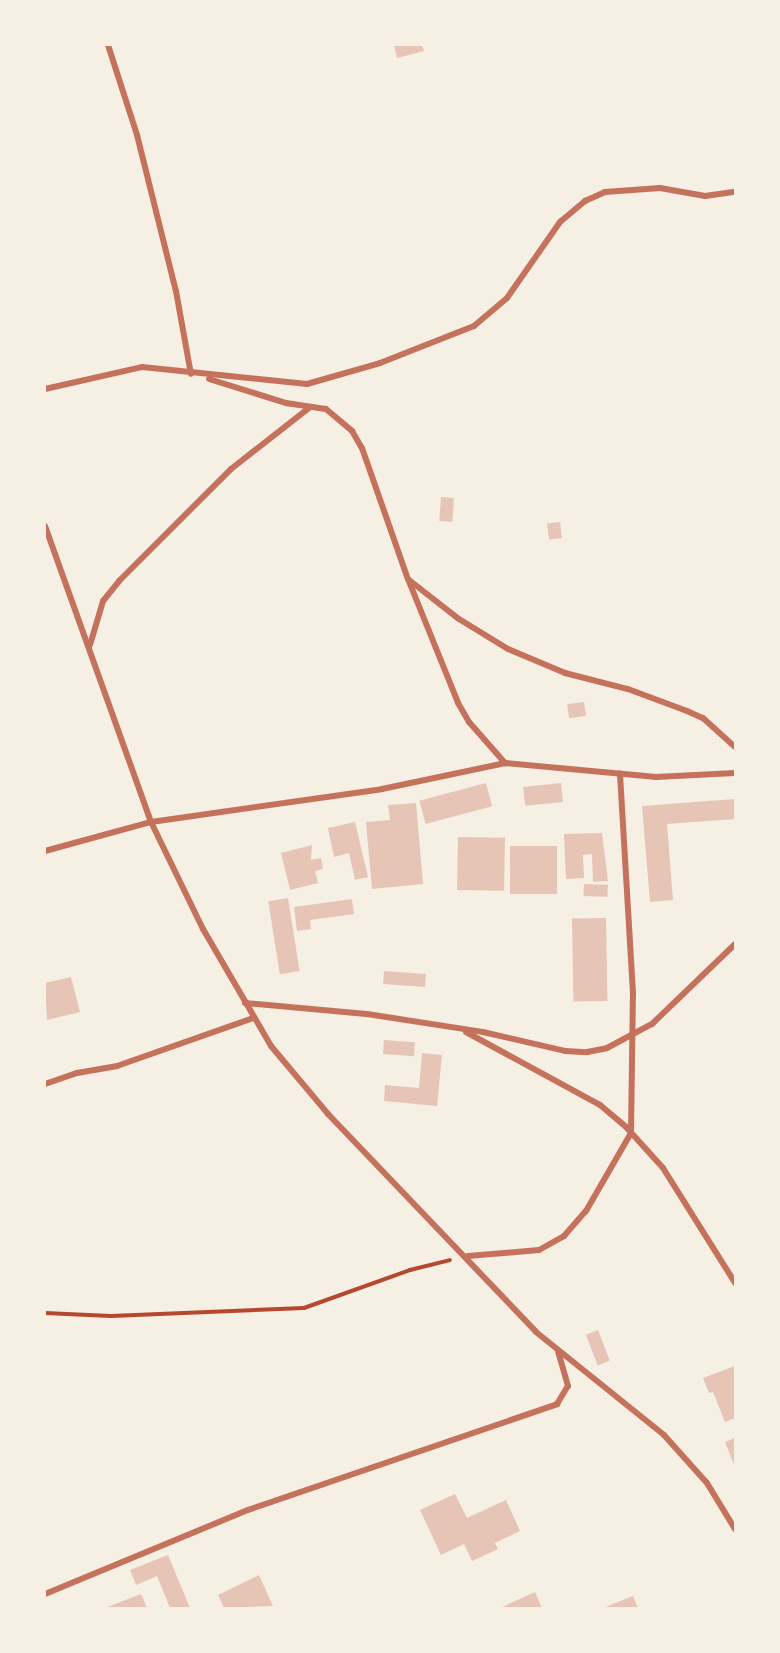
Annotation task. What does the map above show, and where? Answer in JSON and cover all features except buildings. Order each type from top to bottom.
[{"type":"street","points":[[108,45],[137,135],[194,374]]},
{"type":"street","points":[[45,388],[142,367],[307,384],[380,363],[474,326],[491,315],[507,298],[560,222],[585,201],[604,192],[660,188],[705,196],[735,192]]},
{"type":"street","points":[[194,374],[310,407],[326,409],[338,417],[362,448],[408,579],[458,703],[469,722],[506,763]]},
{"type":"street","points":[[90,646],[103,601],[119,581],[231,469],[310,407]]},
{"type":"street","points":[[45,526],[90,646],[151,822],[175,876],[244,1003],[271,1046],[328,1114],[468,1257],[536,1332],[664,1435],[707,1483],[735,1529]]},
{"type":"street","points":[[408,579],[459,619],[508,649],[565,673],[628,689],[687,711],[703,718],[735,747]]},
{"type":"street","points":[[45,851],[151,822],[382,789],[506,763],[656,777],[735,773]]},
{"type":"street","points":[[468,1257],[538,1250],[564,1236],[586,1211],[631,1132],[632,981],[620,773]]},
{"type":"street","points":[[244,1003],[367,1014],[458,1028],[565,1051],[607,1048],[652,1024],[735,944]]},
{"type":"street","points":[[45,1084],[77,1073],[117,1066],[253,1018]]},
{"type":"street","points":[[458,1028],[600,1106],[631,1132],[663,1168],[735,1283]]},
{"type":"street","points":[[45,1594],[248,1510],[558,1404],[568,1386],[557,1349]]},
{"type":"path","points":[[45,1313],[111,1316],[304,1308],[410,1270],[468,1257]]}]
